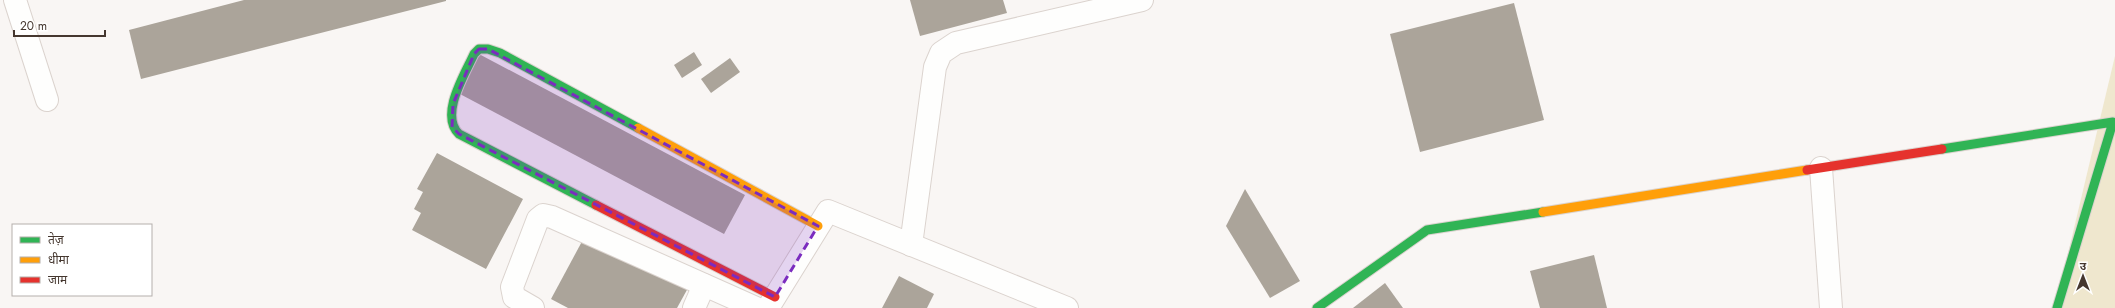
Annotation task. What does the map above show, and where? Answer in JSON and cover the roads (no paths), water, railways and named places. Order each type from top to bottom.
[{"type":"street","points":[[15,0],[47,100]]},
{"type":"street","points":[[911,244],[932,82],[941,53],[956,43],[1142,0]]},
{"type":"street","points":[[818,226],[500,53],[488,49],[479,49],[474,54],[453,104],[450,117],[452,127],[459,134],[771,302],[828,211],[1067,308]]},
{"type":"street","points":[[1317,308],[1427,230],[2113,122],[2057,308]]},
{"type":"street","points":[[1821,168],[1831,308]]},
{"type":"street","points":[[533,308],[514,297],[512,287],[538,219],[543,215],[552,217],[756,308]]},
{"type":"street","points":[[694,308],[704,285]]}]
